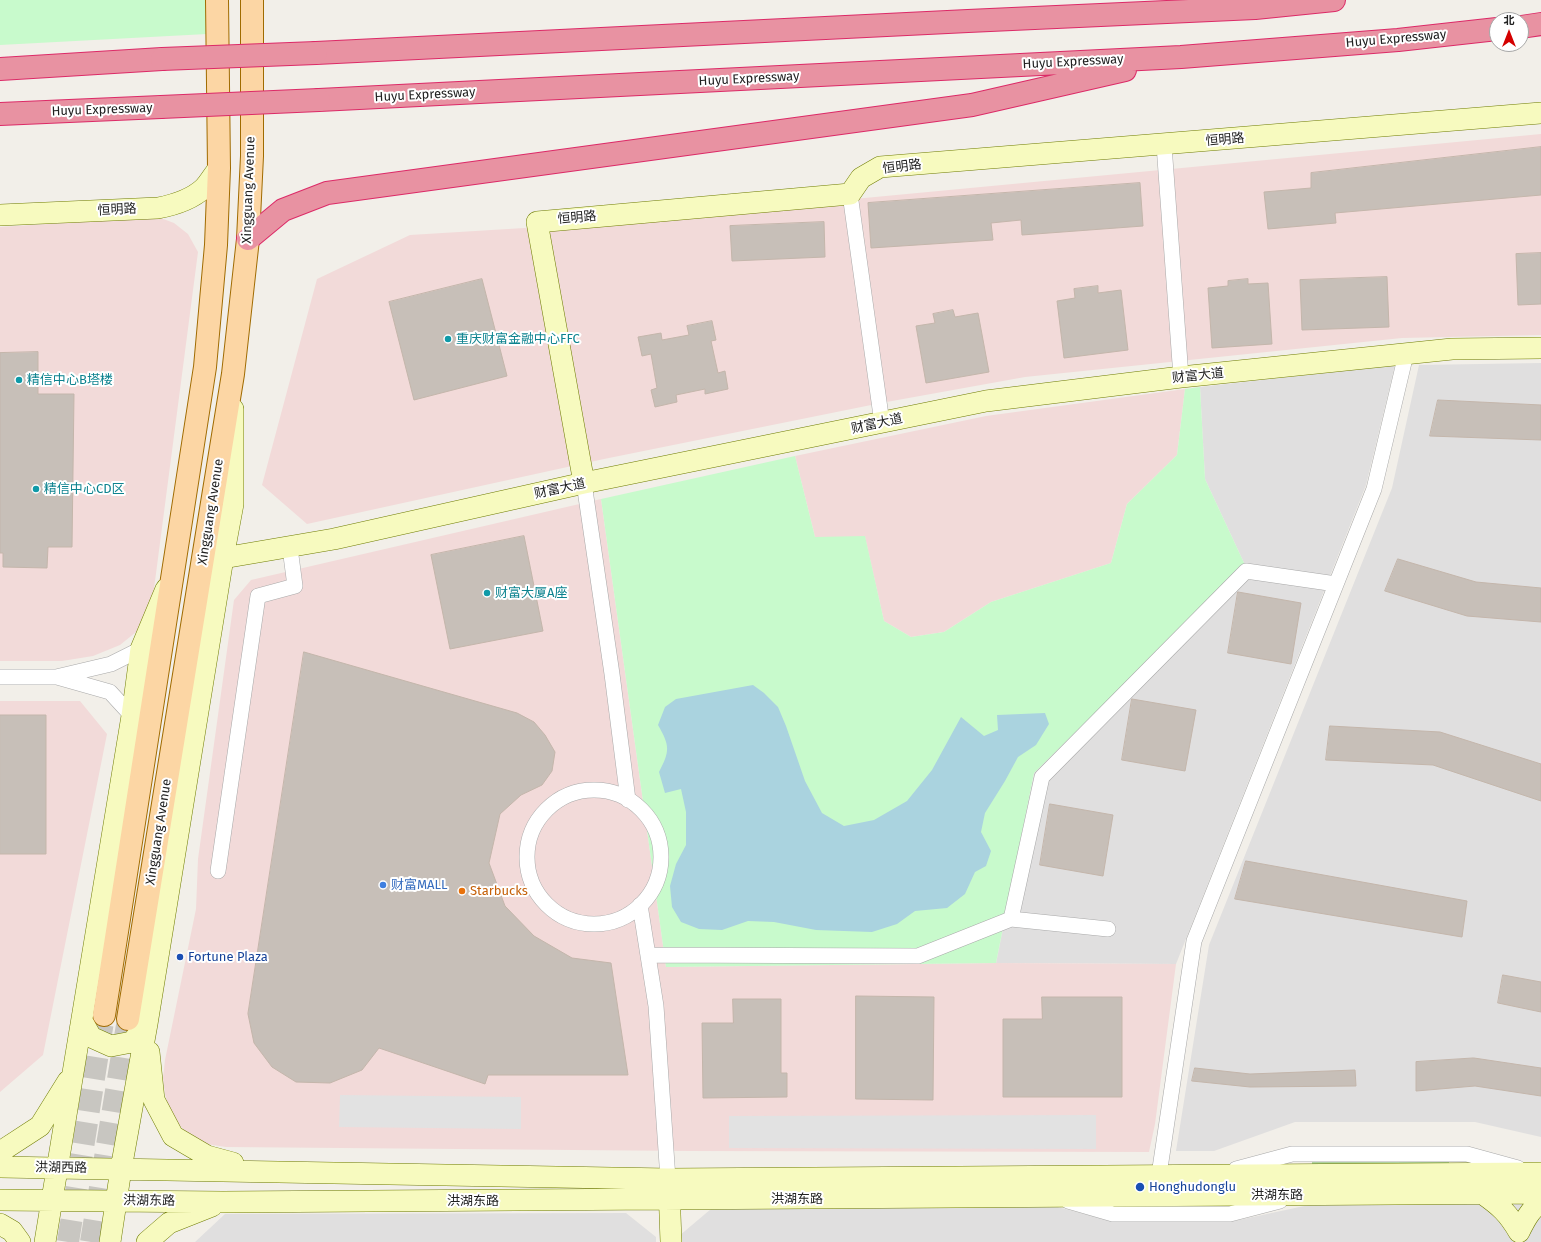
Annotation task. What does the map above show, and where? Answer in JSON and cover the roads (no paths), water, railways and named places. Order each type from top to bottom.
[{"type":"highway","points":[[0,68],[968,20],[1255,8],[1334,0]]},
{"type":"highway","points":[[1529,26],[1541,24]]},
{"type":"highway","name":"Huyu Expressway","points":[[0,114],[319,100],[1181,57],[1390,41],[1489,30]]},
{"type":"highway","points":[[248,239],[283,210],[327,193],[972,105],[1181,57]]},
{"type":"main road","name":"Xingguang Avenue","points":[[104,1015],[205,367],[216,245],[219,168],[218,0]]},
{"type":"main road","name":"Xingguang Avenue","points":[[138,1022],[233,374],[248,239],[252,156],[252,0]]},
{"type":"street","name":"恒明路","points":[[584,483],[537,222],[850,194],[861,178],[880,167],[1541,113]]},
{"type":"street","points":[[1164,145],[1181,377]]},
{"type":"street","name":"恒明路","points":[[0,215],[158,208],[174,205],[204,188],[219,168]]},
{"type":"street","points":[[850,194],[882,423]]},
{"type":"street","name":"财富大道","points":[[222,558],[290,548],[584,483],[986,401],[1181,377],[1452,349],[1541,348]]},
{"type":"street","points":[[1159,1175],[1194,941],[1374,489],[1406,354]]},
{"type":"street","points":[[110,1242],[117,1201],[138,1022],[233,497],[233,374]]},
{"type":"street","points":[[584,483],[612,674],[628,800]]},
{"type":"street","points":[[218,871],[258,596],[295,586],[290,548]]},
{"type":"street","points":[[1011,919],[1042,777],[1246,571],[1336,584]]},
{"type":"street","points":[[45,1242],[132,716],[141,649],[173,573]]},
{"type":"street","points":[[0,677],[56,677],[111,664],[141,649]]},
{"type":"street","points":[[56,677],[110,692],[132,716]]},
{"type":"street","points":[[596,790],[618,794],[637,805],[652,822],[660,843],[661,866],[654,887],[640,905],[622,918],[600,923],[578,922],[558,913],[542,899],[531,880],[527,859],[530,837],[539,818],[554,802],[574,793],[596,790]]},
{"type":"street","points":[[640,905],[656,1006],[672,1242]]},
{"type":"street","points":[[648,955],[918,956],[1011,919],[1108,929]]},
{"type":"street","points":[[82,1021],[91,1036],[111,1046],[132,1042],[138,1022]]},
{"type":"street","points":[[138,1022],[154,1100],[173,1136],[207,1156],[266,1171]]},
{"type":"street","points":[[0,1152],[40,1126],[74,1070]]},
{"type":"street","name":"洪湖西路","points":[[0,1167],[121,1169]]},
{"type":"street","name":"洪湖东路","points":[[121,1169],[534,1177],[668,1178],[1539,1173]]},
{"type":"street","name":"洪湖东路","points":[[52,1200],[223,1202],[669,1200],[1541,1193]]},
{"type":"street","points":[[1483,1194],[1502,1208],[1511,1218],[1519,1237]]},
{"type":"street","points":[[0,1200],[52,1200]]},
{"type":"street","points":[[147,1242],[169,1223],[223,1202]]},
{"type":"street","points":[[1519,1237],[1530,1212],[1541,1202]]},
{"type":"street","points":[[0,1224],[12,1231],[20,1242]]},
{"type":"water","points":[[753,685],[764,693],[778,707],[805,781],[822,813],[844,826],[874,820],[907,801],[932,770],[961,717],[984,736],[998,730],[997,715],[1045,713],[1049,724],[1036,745],[1018,757],[985,813],[981,832],[991,851],[986,866],[975,872],[965,894],[947,908],[915,911],[897,924],[872,932],[816,930],[774,922],[748,921],[722,930],[699,929],[681,922],[672,907],[670,886],[676,864],[686,845],[686,812],[681,789],[665,793],[659,772],[667,753],[667,748],[665,738],[658,725],[665,707],[676,699]]},
{"type":"tunnel","points":[[68,1242],[104,1015]]},
{"type":"tunnel","points":[[91,1242],[128,1019]]},
{"type":"place","name":"重庆财富金融中心FFC","points":[[448,339]]},
{"type":"place","name":"精信中心B塔楼","points":[[19,380]]},
{"type":"place","name":"精信中心CD区","points":[[36,489]]},
{"type":"place","name":"财富大厦A座","points":[[487,593]]},
{"type":"place","name":"财富MALL","points":[[383,885]]},
{"type":"place","name":"Starbucks","points":[[462,891]]},
{"type":"place","name":"Fortune Plaza","points":[[180,957]]},
{"type":"place","name":"Honghudonglu","points":[[1140,1187]]}]
